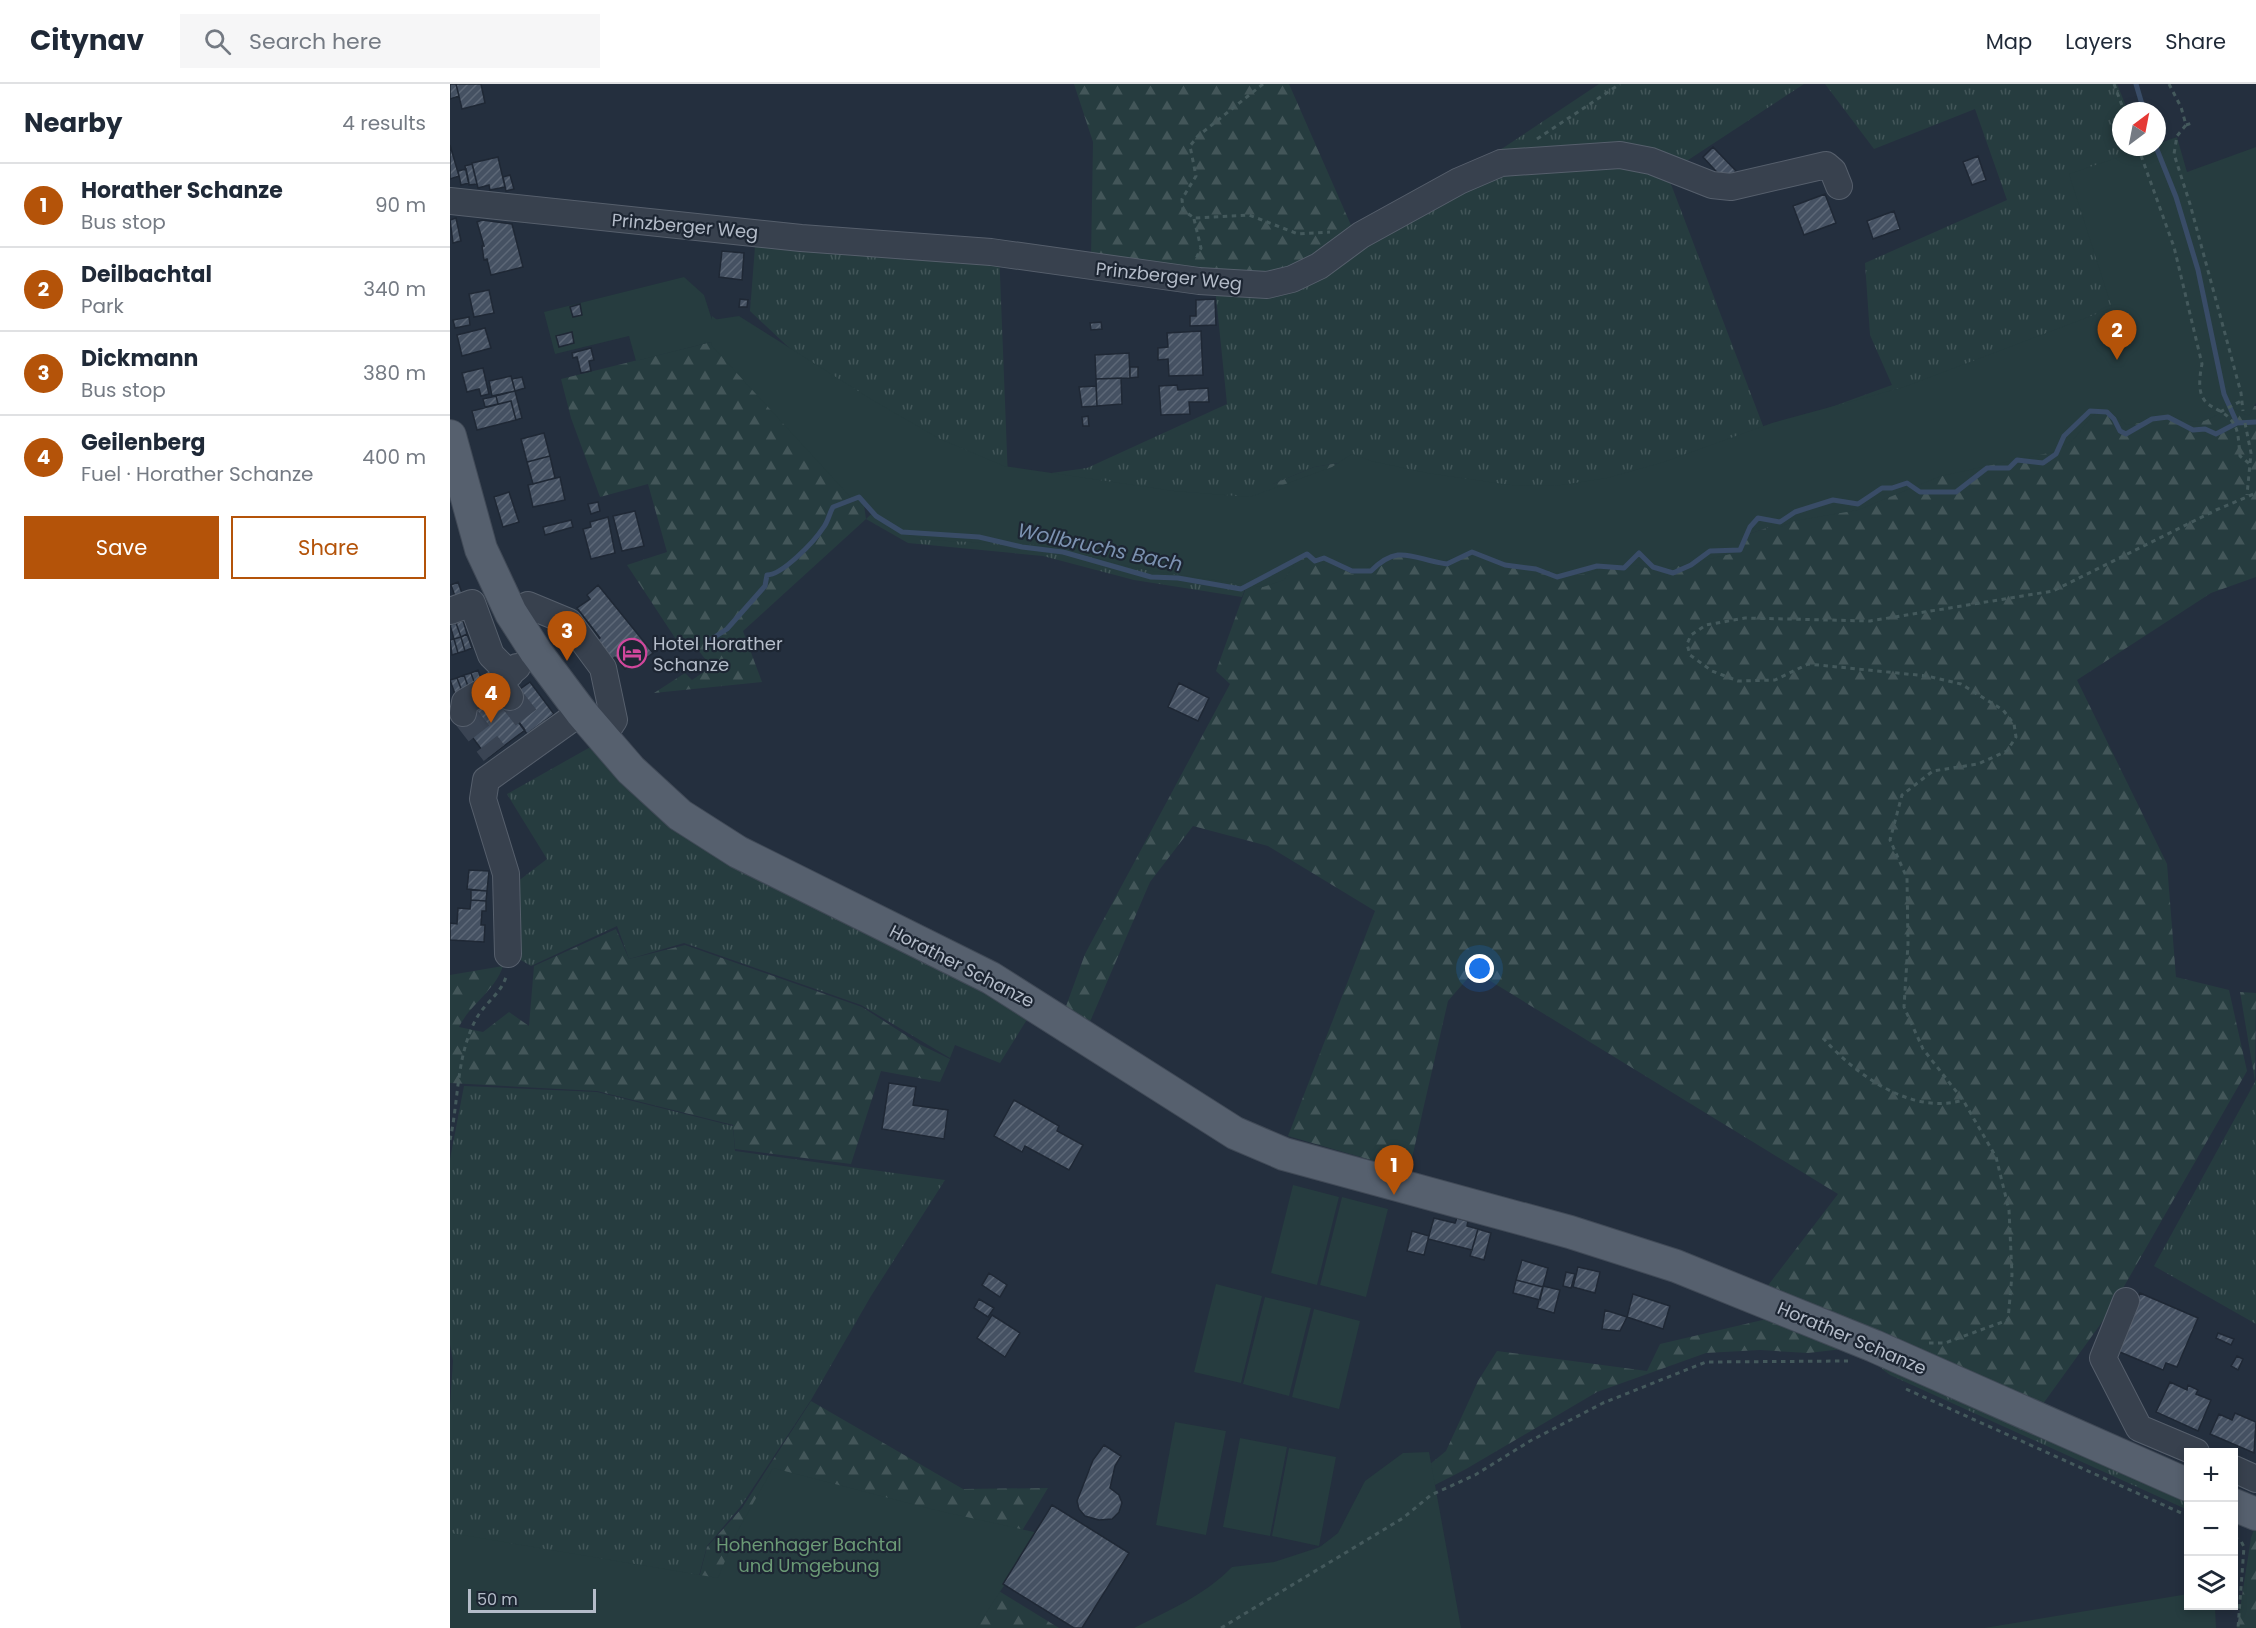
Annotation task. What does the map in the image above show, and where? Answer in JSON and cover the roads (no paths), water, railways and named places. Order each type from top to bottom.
[{"type":"main road","name":"Horather Schanze","points":[[450,436],[481,549],[511,613],[515,677],[553,725],[602,738],[631,770],[680,814],[738,852],[991,978],[1235,1133],[1284,1154],[1570,1232],[1676,1266],[1866,1357],[2184,1483]]},
{"type":"main road","points":[[2238,1507],[2256,1514]]},
{"type":"lane","name":"Prinzberger Weg","points":[[450,201],[521,211],[801,238],[991,252],[1186,279],[1242,285],[1268,285],[1292,279],[1319,266],[1361,235],[1459,181],[1501,163],[1620,155],[1651,161],[1712,185],[1731,187],[1826,165],[1833,171],[1839,186]]},
{"type":"lane","points":[[450,611],[472,603],[491,655],[515,677],[465,702],[463,713]]},
{"type":"lane","points":[[511,613],[528,605],[569,622],[603,668],[614,720],[602,738]]},
{"type":"lane","points":[[508,954],[506,874],[483,798],[486,780],[500,761],[553,725]]},
{"type":"lane","points":[[2126,1301],[2103,1358],[2139,1428],[2186,1448]]},
{"type":"lane","points":[[2238,1471],[2256,1479]]},
{"type":"waterway","points":[[2136,84],[2141,102]]},
{"type":"waterway","points":[[2160,156],[2176,197],[2198,270],[2224,394],[2237,423]]},
{"type":"waterway","name":"Wollbruchs Bach","points":[[707,642],[727,629],[765,586],[767,575],[781,570],[813,541],[825,526],[833,507],[859,497],[876,516],[902,532],[979,537],[1022,547],[1063,552],[1151,577],[1178,578],[1241,589],[1307,554],[1315,561],[1324,558],[1352,571],[1371,571],[1381,562],[1399,555],[1447,564],[1472,552],[1505,565],[1536,569],[1557,577],[1597,566],[1624,568],[1639,553],[1653,567],[1673,573],[1691,565],[1710,551],[1740,550],[1750,527],[1758,518],[1780,522],[1795,512],[1833,500],[1858,504],[1882,488],[1892,488],[1907,483],[1920,492],[1956,492],[1987,468],[2009,468],[2017,460],[2043,463],[2056,454],[2064,436],[2090,411],[2107,412],[2114,419],[2120,431],[2126,434],[2152,419],[2168,417],[2193,430],[2205,429],[2216,434],[2237,423],[2256,422]]},
{"type":"tunnel","points":[[510,697],[535,729]]},
{"type":"tunnel","points":[[463,713],[494,753]]},
{"type":"place","name":"Deilbachtal","points":[[2117,360]]},
{"type":"place","name":"Hotel Horather Schanze","points":[[632,653]]},
{"type":"place","name":"Dickmann","points":[[567,661]]},
{"type":"place","name":"Geilenberg","points":[[491,723]]},
{"type":"place","name":"Horather Schanze","points":[[1394,1195]]},
{"type":"park label","name":"Hohenhager Bachtal und Umgebung","points":[[809,1554]]}]
